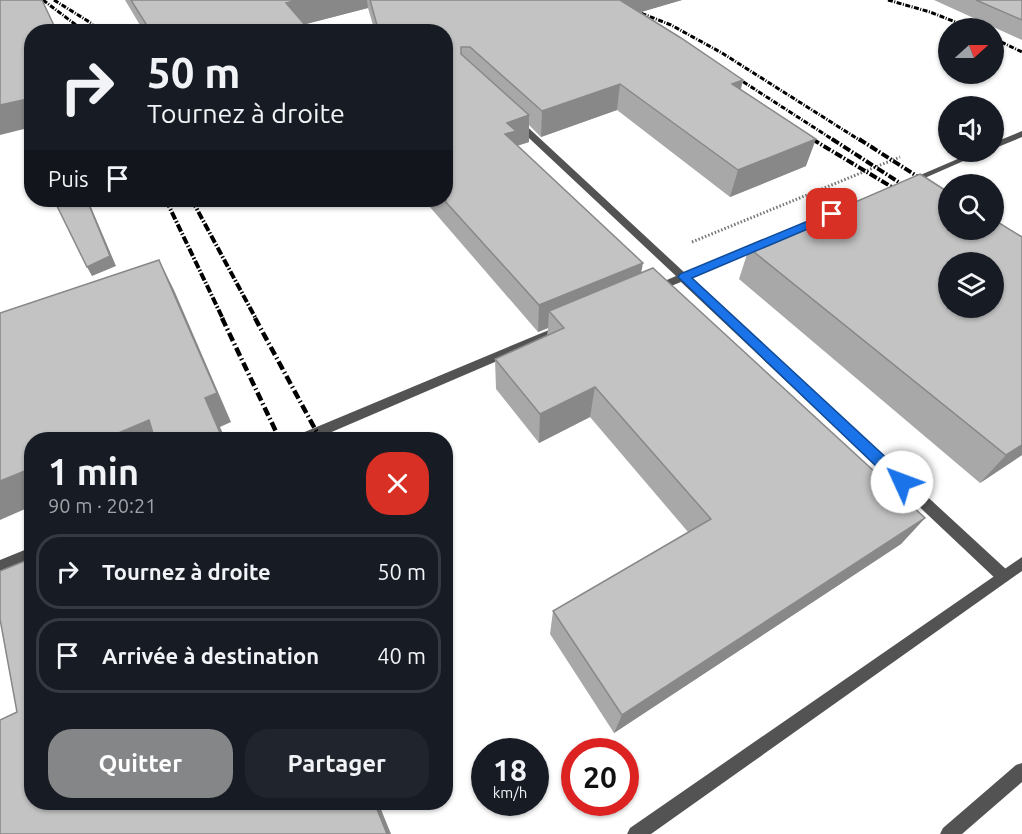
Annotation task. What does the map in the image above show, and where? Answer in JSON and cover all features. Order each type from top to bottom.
[{"type":"street","points":[[511,116],[1002,576]]},
{"type":"street","points":[[1004,141],[1022,134]]},
{"type":"street","points":[[894,188],[956,162]]},
{"type":"street","points":[[651,291],[772,240]]},
{"type":"street","points":[[318,432],[574,323]]},
{"type":"street","points":[[0,566],[24,556]]},
{"type":"street","points":[[636,834],[1022,563]]},
{"type":"street","points":[[949,834],[1022,771]]},
{"type":"path","points":[[692,242],[905,155]]},
{"type":"building","points":[[0,0],[42,0],[53,24],[24,24],[24,100],[0,105]]},
{"type":"building","points":[[131,0],[298,0],[286,3],[304,24],[146,24]]},
{"type":"building","points":[[370,0],[620,0],[743,80],[732,84],[816,139],[738,170],[620,84],[542,111],[470,47],[461,47],[461,54],[529,115],[507,123],[516,131],[505,134],[643,263],[539,305],[450,207],[453,207],[453,24],[377,24]]},
{"type":"building","points":[[976,0],[1022,0],[1022,20]]},
{"type":"building","points":[[920,174],[938,186],[938,240],[1004,240],[1004,226],[1022,237],[1022,445],[1006,455],[749,248]]},
{"type":"building","points":[[57,207],[90,207],[110,256],[87,267]]},
{"type":"building","points":[[159,260],[217,393],[205,398],[220,432],[153,432],[149,420],[121,432],[24,432],[24,471],[0,481],[0,313]]},
{"type":"building","points":[[653,268],[925,518],[622,715],[553,611],[711,519],[595,387],[540,414],[495,359],[564,328],[549,311]]},
{"type":"building","points":[[24,561],[24,810],[377,810],[387,834],[0,834],[0,720],[17,712],[0,619],[0,571]]},
{"type":"railway","points":[[43,0],[75,24]]},
{"type":"railway","points":[[54,0],[92,24]]},
{"type":"railway","points":[[608,0],[671,25],[722,53],[861,141]]},
{"type":"railway","points":[[888,0],[945,18]]},
{"type":"railway","points":[[1004,43],[1022,52]]},
{"type":"railway","points":[[728,72],[835,141]]},
{"type":"railway","points":[[802,133],[814,141]]},
{"type":"railway","points":[[812,139],[905,195]]},
{"type":"railway","points":[[832,139],[900,183]]},
{"type":"railway","points":[[859,139],[938,190]]},
{"type":"railway","points":[[169,207],[223,319]]},
{"type":"railway","points":[[196,207],[256,319]]},
{"type":"railway","points":[[222,318],[276,432]]},
{"type":"railway","points":[[255,318],[317,432]]},
{"type":"route","points":[[832,214],[684,277],[902,482]]}]
